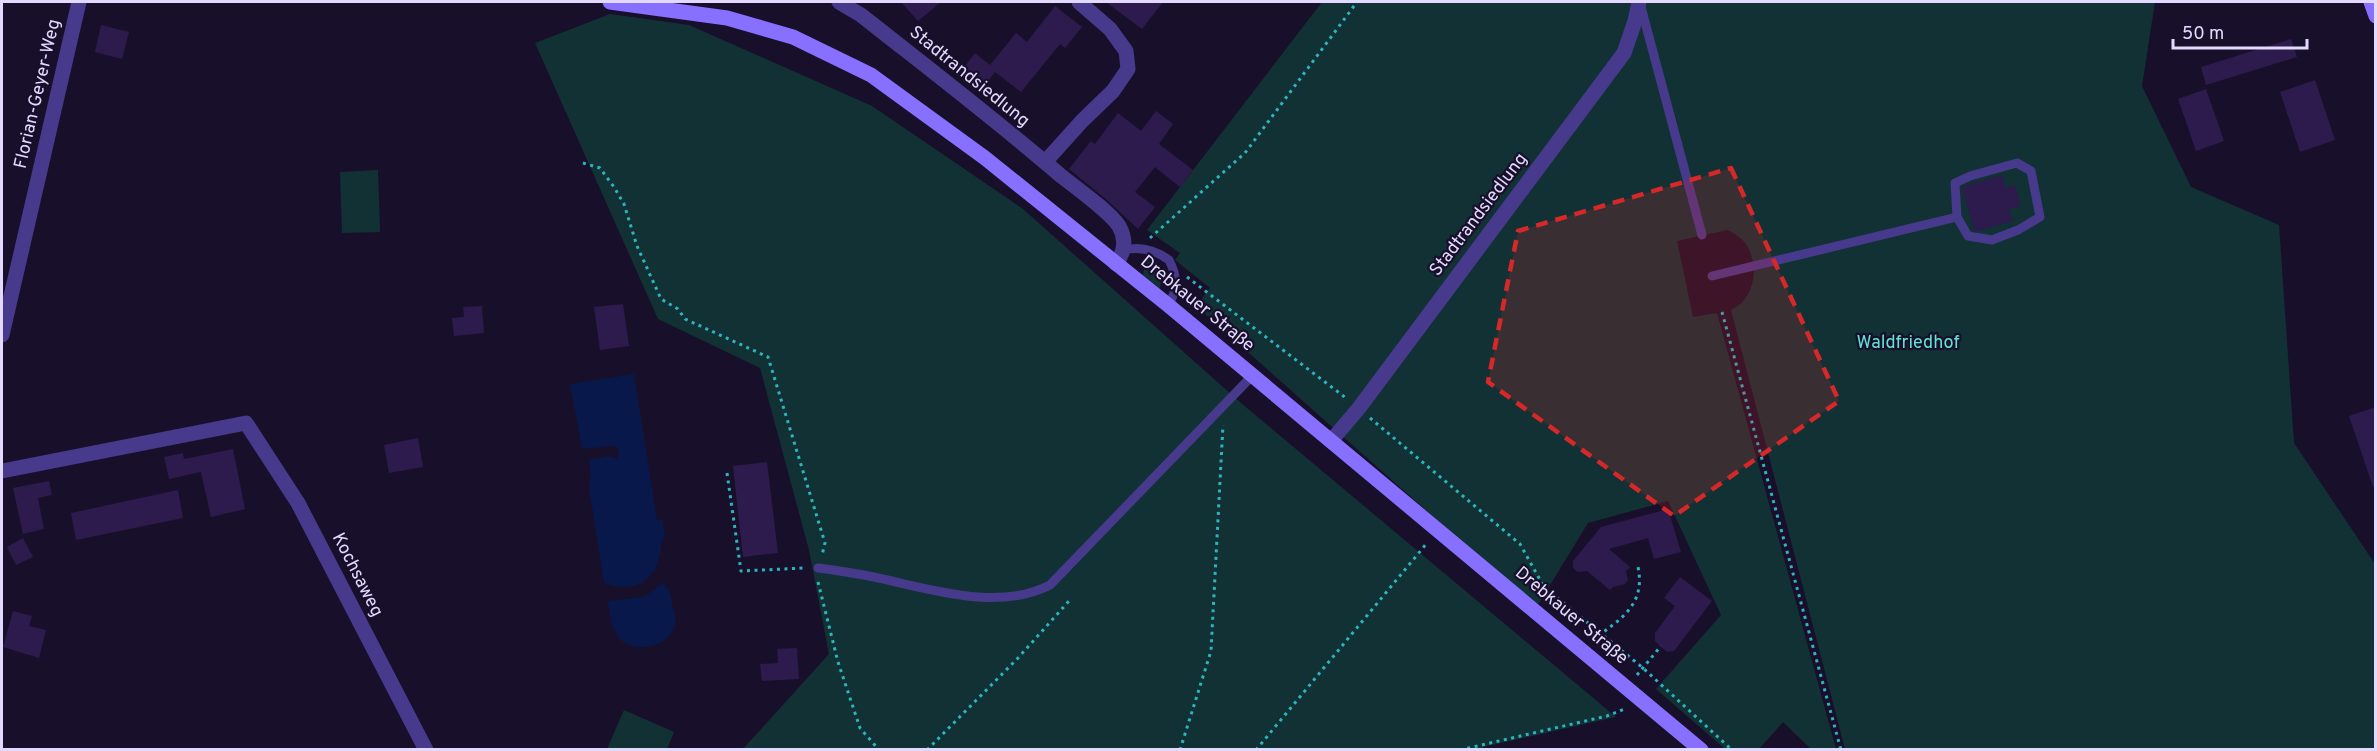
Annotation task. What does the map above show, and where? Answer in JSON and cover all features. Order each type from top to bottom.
[{"type":"street","name":"Florian-Geyer-Weg","points":[[2,335],[79,2]]},
{"type":"street","name":"Drebkauer Straße","points":[[610,2],[727,18],[793,37],[871,75],[985,158],[1167,305],[1701,750]]},
{"type":"street","name":"Stadtrandsiedlung","points":[[839,2],[861,15],[1045,162],[1119,226],[1123,237],[1132,249]]},
{"type":"street","points":[[1045,162],[1082,121],[1113,92],[1128,69],[1126,51],[1110,29],[1079,2]]},
{"type":"street","name":"Stadtrandsiedlung","points":[[1331,441],[1359,408],[1623,53],[1635,21],[1639,2]]},
{"type":"street","points":[[2371,2],[2376,16]]},
{"type":"street","points":[[1116,264],[1132,249]]},
{"type":"street","name":"Kochsaweg","points":[[2,471],[246,423],[298,503],[426,750]]},
{"type":"lane","points":[[1639,2],[1702,235]]},
{"type":"lane","points":[[2017,163],[2031,171],[2040,217],[2018,230],[1992,240],[1968,236],[1957,217],[1955,183],[1970,176],[2017,163]]},
{"type":"lane","points":[[1712,276],[1957,217]]},
{"type":"lane","points":[[1132,249],[1158,253],[1172,265],[1176,287],[1173,298],[1167,305]]},
{"type":"lane","points":[[819,568],[870,576],[944,594],[1011,597],[1034,593],[1050,585],[1253,375]]},
{"type":"path","points":[[1132,249],[1245,153],[1357,2]]},
{"type":"path","points":[[584,163],[600,168],[614,186],[624,204],[637,246],[661,299],[678,309],[685,319],[768,357],[825,543],[816,575],[838,662],[860,728],[879,750]]},
{"type":"path","points":[[1172,265],[1359,408],[1520,544],[1544,587],[1643,668],[1732,750]]},
{"type":"path","points":[[1722,312],[1841,750]]},
{"type":"path","points":[[1180,750],[1211,651],[1224,417]]},
{"type":"path","points":[[727,473],[741,572],[819,568]]},
{"type":"path","points":[[1256,750],[1438,530]]},
{"type":"path","points":[[1581,648],[1623,618],[1632,606],[1641,579],[1638,567]]},
{"type":"path","points":[[927,750],[1018,658],[1069,601]]},
{"type":"path","points":[[1460,750],[1607,716],[1629,707]]},
{"type":"highlighted area","points":[[1731,168],[1839,401],[1674,516],[1488,382],[1518,231]]},
{"type":"green space","name":"Waldfriedhof","points":[[1322,2],[2155,2],[2142,86],[2191,187],[2279,225],[2294,443],[2375,564],[2375,749],[1845,749],[1731,310],[1739,305],[1750,290],[1754,272],[1753,262],[1744,242],[1727,230],[1677,241],[1693,317],[1717,313],[1836,749],[1811,749],[1783,722],[1759,749],[1725,749],[1656,689],[1721,615],[1668,501],[1588,523],[1536,608],[1196,306],[1210,288],[1175,260],[1180,253],[1147,230]]},
{"type":"green space","points":[[610,14],[689,25],[872,106],[1023,209],[1241,403],[1616,717],[1483,747],[1483,750],[743,749],[829,654],[809,550],[760,368],[658,319],[535,43]]},
{"type":"green space","points":[[378,170],[380,232],[342,233],[340,172]]},
{"type":"green space","points":[[1148,260],[1157,262],[1162,271],[1160,289],[1143,275],[1145,263]]},
{"type":"green space","points":[[624,710],[674,732],[667,749],[607,749]]},
{"type":"shaded area","points":[[634,374],[657,520],[663,520],[665,539],[661,540],[658,563],[653,572],[646,580],[628,587],[604,583],[589,487],[591,477],[589,460],[609,456],[617,459],[619,448],[613,446],[582,449],[570,384]]},
{"type":"shaded area","points":[[663,583],[670,594],[676,616],[676,623],[671,633],[658,644],[650,646],[632,646],[624,643],[614,629],[608,601],[644,597]]},
{"type":"building","points":[[901,2],[941,2],[918,21]]},
{"type":"building","points":[[1106,2],[1163,2],[1142,29]]},
{"type":"building","points":[[1055,6],[1082,27],[1065,48],[1060,44],[1021,92],[995,72],[981,91],[959,74],[975,53],[990,65],[1016,33],[1027,42]]},
{"type":"building","points":[[101,25],[129,32],[122,59],[95,52]]},
{"type":"building","points":[[2291,39],[2297,57],[2206,85],[2201,67]]},
{"type":"building","points":[[2315,80],[2335,140],[2300,152],[2280,92]]},
{"type":"building","points":[[2206,89],[2224,141],[2196,151],[2178,99]]},
{"type":"building","points":[[1156,111],[1173,124],[1159,144],[1193,170],[1180,187],[1155,167],[1135,192],[1155,207],[1138,229],[1069,169],[1091,141],[1095,144],[1118,113],[1141,131]]},
{"type":"building","points":[[2002,175],[2006,188],[2015,185],[2021,206],[2009,209],[2013,221],[1979,231],[1974,230],[1962,187]]},
{"type":"building","points":[[623,304],[629,346],[600,350],[594,307]]},
{"type":"building","points":[[482,306],[484,333],[454,336],[452,318],[464,317],[463,307]]},
{"type":"building","points":[[2376,407],[2376,487],[2373,487],[2349,416]]},
{"type":"building","points":[[418,438],[423,467],[389,473],[384,445]]},
{"type":"building","points":[[233,449],[245,509],[211,517],[201,472],[169,479],[164,457],[183,453],[184,459]]},
{"type":"building","points":[[767,462],[778,553],[743,557],[733,466]]},
{"type":"building","points":[[49,481],[52,495],[38,498],[44,529],[23,534],[13,488]]},
{"type":"building","points":[[178,490],[183,518],[76,540],[71,513]]},
{"type":"building","points":[[1668,509],[1681,552],[1654,559],[1648,538],[1609,549],[1630,567],[1626,571],[1628,580],[1625,584],[1610,590],[1587,571],[1578,572],[1573,568],[1573,561],[1601,527]]},
{"type":"building","points":[[23,538],[33,557],[16,565],[7,547]]},
{"type":"building","points":[[1680,577],[1712,601],[1674,651],[1667,652],[1655,641],[1655,633],[1675,606],[1664,598]]},
{"type":"building","points":[[13,611],[32,616],[29,626],[46,630],[39,658],[3,647]]},
{"type":"building","points":[[797,648],[799,679],[762,681],[760,664],[778,663],[777,649]]}]
